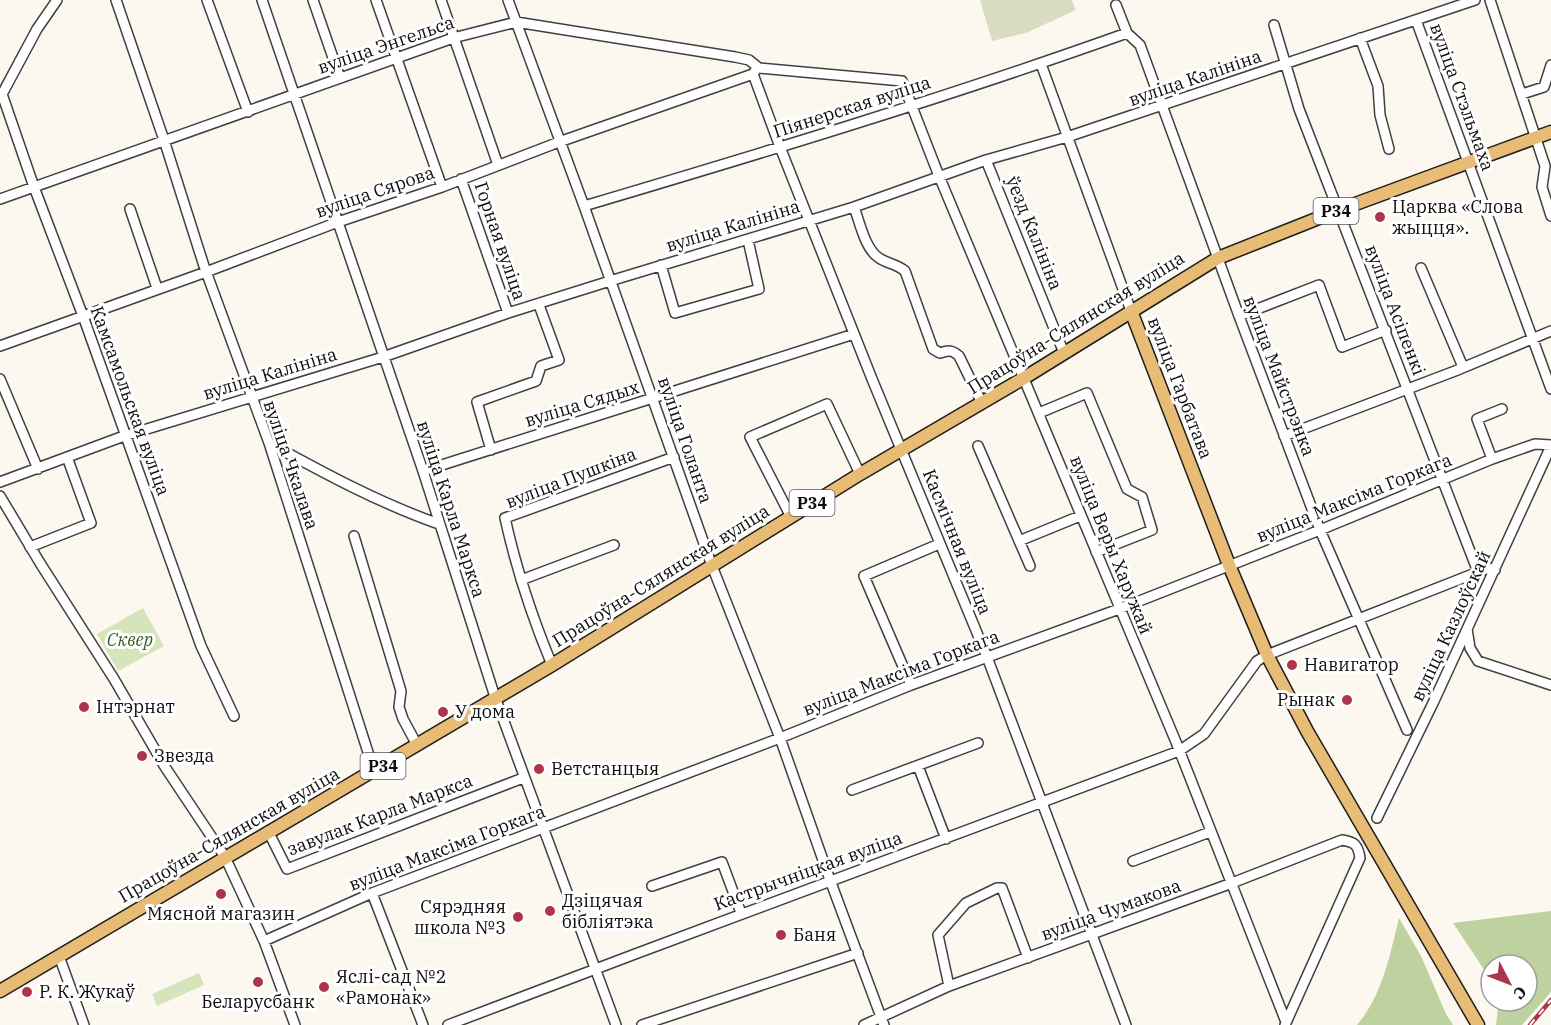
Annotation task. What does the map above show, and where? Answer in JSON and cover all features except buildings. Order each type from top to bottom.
[{"type":"main road","name":"Працоўна-Сялянская вуліца","points":[[0,991],[552,665],[860,474],[1024,378],[1218,258],[1339,210],[1551,132]]},
{"type":"main road","name":"вуліца Гарбатава","points":[[1131,310],[1229,565],[1267,655],[1307,731],[1478,1025]]},
{"type":"street","points":[[1,96],[38,28],[57,0]]},
{"type":"street","name":"вуліца Чкалава","points":[[116,0],[206,272],[268,443],[374,771]]},
{"type":"street","points":[[207,0],[248,112]]},
{"type":"street","name":"вуліца Карла Маркса","points":[[262,0],[423,471],[495,698],[597,968],[616,1025]]},
{"type":"street","points":[[313,0],[340,78]]},
{"type":"street","points":[[376,0],[442,187]]},
{"type":"street","points":[[441,0],[498,165]]},
{"type":"street","name":"вуліца Голанта","points":[[508,0],[712,566],[780,738],[882,1022]]},
{"type":"street","name":"вуліца Калініна","points":[[0,482],[124,435],[383,357],[610,280],[854,207],[986,160],[1163,106],[1475,0]]},
{"type":"street","points":[[1490,0],[1545,165],[1542,187],[1551,216]]},
{"type":"street","name":"вуліца Майстрэнка","points":[[1116,5],[1127,33],[1140,45],[1320,530],[1407,730]]},
{"type":"street","name":"вуліца Стэльмаха","points":[[1416,20],[1551,389]]},
{"type":"street","name":"вуліца Энгельса","points":[[0,199],[453,38],[516,22],[736,57],[749,60],[756,71],[902,81]]},
{"type":"street","name":"вуліца Асіпенкі","points":[[1274,25],[1299,109],[1478,572]]},
{"type":"street","name":"Піянерская вуліца","points":[[584,206],[780,147],[1041,64],[1127,33]]},
{"type":"street","points":[[1360,38],[1378,86],[1380,115],[1389,149]]},
{"type":"street","name":"вуліца Гарбатава","points":[[1041,64],[1131,310]]},
{"type":"street","points":[[1522,94],[1544,87],[1551,65]]},
{"type":"street","name":"вуліца Сярова","points":[[0,346],[756,71]]},
{"type":"street","name":"Касмічная вуліца","points":[[756,71],[780,147],[939,544],[987,657],[1126,1025]]},
{"type":"street","name":"вуліца Веры Харужай","points":[[902,81],[939,176],[1179,751],[1286,1024]]},
{"type":"street","name":"Камсамольская вуліца","points":[[1,96],[83,316],[201,646],[234,716]]},
{"type":"street","name":"ўезд Калініна","points":[[986,160],[1064,353]]},
{"type":"street","name":"Горная вуліца","points":[[461,179],[508,313]]},
{"type":"street","points":[[854,207],[872,252],[881,260],[905,271],[933,349],[940,353],[953,351],[959,356],[982,403]]},
{"type":"street","points":[[130,209],[157,288]]},
{"type":"street","points":[[661,265],[675,313],[686,310],[759,289],[748,240]]},
{"type":"street","points":[[1421,268],[1463,367]]},
{"type":"street","points":[[1239,316],[1319,285],[1342,347],[1386,330]]},
{"type":"street","points":[[491,450],[477,402],[536,381],[541,366],[559,360],[539,305]]},
{"type":"street","points":[[1284,436],[1551,331]]},
{"type":"street","name":"вуліца Сядых","points":[[423,471],[854,334]]},
{"type":"street","points":[[0,379],[38,469]]},
{"type":"street","points":[[1039,412],[1087,393],[1127,489],[1142,497],[1152,530],[1096,552]]},
{"type":"street","points":[[790,517],[750,437],[827,404],[860,474]]},
{"type":"street","points":[[1492,459],[1477,419],[1502,409]]},
{"type":"street","points":[[268,443],[352,488],[439,524]]},
{"type":"street","name":"вуліца Максіма Горкага","points":[[264,941],[372,893],[780,738],[911,685],[1119,609],[1492,459],[1535,444],[1551,445]]},
{"type":"street","name":"вуліца Казлоўскай","points":[[1377,818],[1495,570],[1551,445]]},
{"type":"street","points":[[978,446],[1030,566]]},
{"type":"street","points":[[30,547],[91,523],[67,457]]},
{"type":"street","name":"вуліца Пушкіна","points":[[552,665],[513,555],[505,518],[674,457]]},
{"type":"street","points":[[0,496],[114,679],[165,767],[225,857],[264,941],[295,1025]]},
{"type":"street","points":[[1019,541],[1080,516]]},
{"type":"street","points":[[354,536],[401,691],[399,707],[417,745]]},
{"type":"street","points":[[911,685],[864,576],[939,544]]},
{"type":"street","points":[[521,580],[614,545]]},
{"type":"street","points":[[1267,655],[1488,568],[1495,570]]},
{"type":"street","points":[[1467,629],[1470,648],[1478,662],[1551,685]]},
{"type":"street","name":"Кастрычніцкая вуліца","points":[[448,1025],[741,913],[1179,751],[1204,734],[1257,662],[1267,655]]},
{"type":"street","points":[[852,790],[978,743]]},
{"type":"street","points":[[918,766],[946,839]]},
{"type":"street","name":"завулак Карла Маркса","points":[[268,831],[287,869],[524,778]]},
{"type":"street","points":[[1133,861],[1210,832]]},
{"type":"street","name":"вуліца Чумакова","points":[[864,1025],[882,1022],[949,987],[1232,884],[1342,840],[1353,842],[1359,847],[1360,858],[1286,1024]]},
{"type":"street","points":[[652,886],[727,860],[741,913]]},
{"type":"street","points":[[949,987],[938,935],[966,903],[997,888],[1002,888],[1028,958]]},
{"type":"street","points":[[372,893],[423,1025]]},
{"type":"street","points":[[642,1025],[858,953]]},
{"type":"street","points":[[59,956],[84,1025]]},
{"type":"green space","points":[[980,0],[1072,0],[1076,10],[1026,33],[992,41]]},
{"type":"green space","name":"Сквер","points":[[143,608],[164,646],[118,671],[97,634]]},
{"type":"green space","points":[[1551,911],[1551,992],[1539,1006],[1539,953],[1479,953],[1479,962],[1453,923]]},
{"type":"green space","points":[[1399,918],[1421,956],[1453,1025],[1357,1025],[1366,1014],[1379,988]]},
{"type":"green space","points":[[199,973],[204,985],[157,1006],[152,994]]},
{"type":"green space","points":[[1498,1013],[1533,1013],[1522,1025],[1496,1025]]},
{"type":"railway","points":[[1530,1025],[1551,1000]]},
{"type":"place","name":"Царква «Слова жыцця».","points":[[1380,217]]},
{"type":"place","name":"Навигатор","points":[[1292,665]]},
{"type":"place","name":"Рынак","points":[[1347,700]]},
{"type":"place","name":"Інтэрнат","points":[[84,707]]},
{"type":"place","name":"У дома","points":[[443,712]]},
{"type":"place","name":"Звезда","points":[[142,756]]},
{"type":"place","name":"Ветстанцыя","points":[[539,769]]},
{"type":"place","name":"Мясной магазин","points":[[221,894]]},
{"type":"place","name":"Дзіцячая бібліятэка","points":[[550,911]]},
{"type":"place","name":"Сярэдняя школа №3","points":[[518,917]]},
{"type":"place","name":"Баня","points":[[781,935]]},
{"type":"place","name":"Беларусбанк","points":[[258,982]]},
{"type":"place","name":"Яслі-сад №2 «Рамонак»","points":[[324,987]]},
{"type":"place","name":"Р. К. Жукаў","points":[[27,992]]}]
